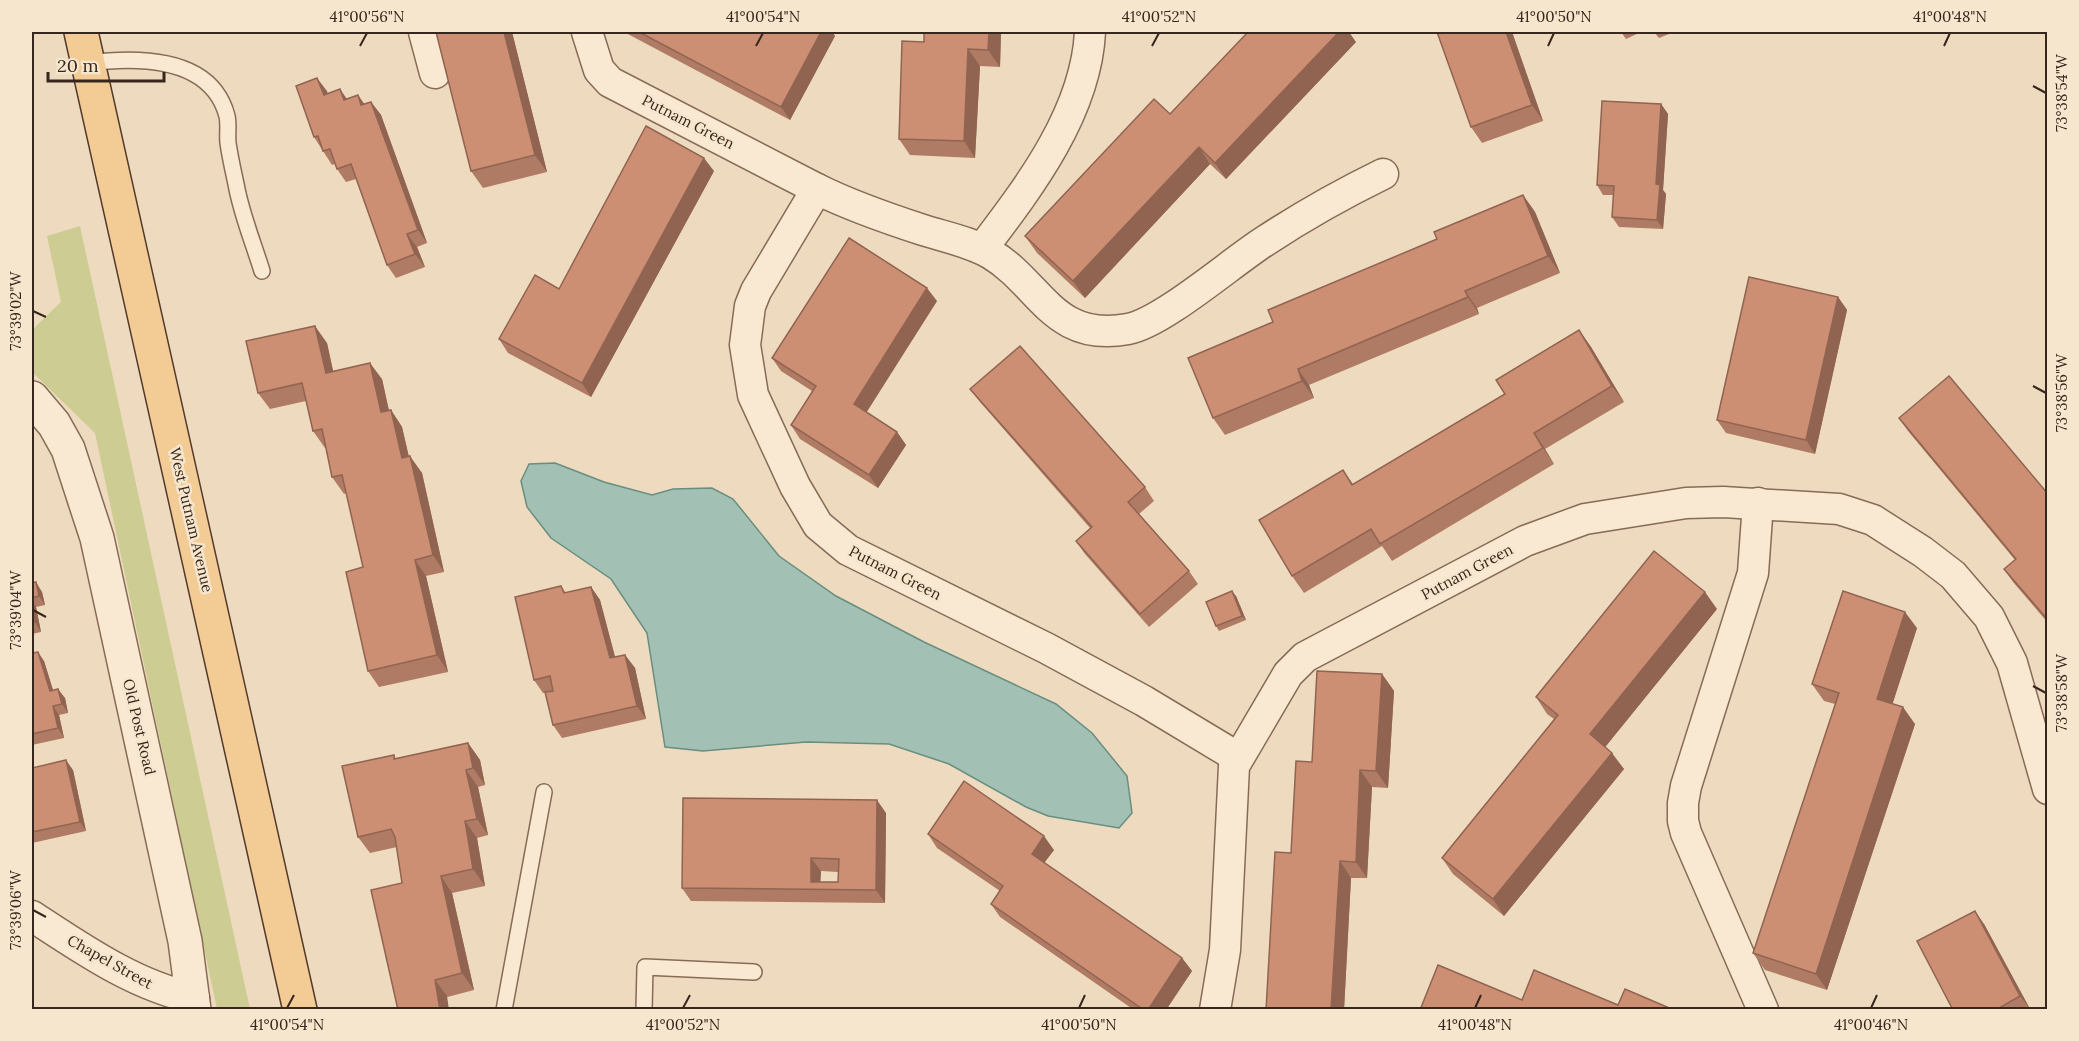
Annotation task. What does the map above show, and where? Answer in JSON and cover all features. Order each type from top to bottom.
[{"type":"main road","name":"West Putnam Avenue","points":[[81,32],[300,1010]]},
{"type":"street","points":[[424,32],[435,73]]},
{"type":"street","name":"Putnam Green","points":[[587,32],[598,70],[610,82],[817,189],[873,214],[982,249],[1002,261],[1048,308],[1070,323],[1098,331],[1129,329],[1154,319],[1263,242],[1319,206],[1383,174]]},
{"type":"street","points":[[982,249],[1050,156],[1076,92],[1090,32]]},
{"type":"street","name":"Putnam Green","points":[[817,189],[756,291],[748,316],[745,345],[747,370],[756,403],[800,496],[818,525],[848,550],[1046,648],[1144,701],[1237,757]]},
{"type":"street","name":"Old Post Road","points":[[32,398],[54,424],[68,448],[97,538],[153,789],[194,1004]]},
{"type":"street","name":"Putnam Green","points":[[1215,1010],[1225,950],[1232,782],[1237,757],[1288,674],[1305,657],[1525,541],[1574,522],[1617,512],[1686,503],[1758,503],[1818,507],[1859,515],[1892,531],[1953,575],[1973,596],[2003,640],[2012,663],[2048,789]]},
{"type":"street","points":[[1758,503],[1753,573],[1686,786],[1683,821],[1763,1010]]},
{"type":"street","name":"Chapel Street","points":[[32,916],[80,947],[165,992],[194,1004]]},
{"type":"lane","points":[[88,63],[125,58],[152,62],[194,72],[213,86],[227,116],[228,142],[236,188],[262,271]]},
{"type":"lane","points":[[504,1010],[544,792]]},
{"type":"lane","points":[[644,1010],[645,967],[754,972]]},
{"type":"green space","points":[[80,226],[250,1009],[217,1009],[95,433],[32,372],[32,330],[61,302],[47,236]]},
{"type":"shaded area","points":[[555,463],[604,482],[652,495],[673,489],[712,488],[733,499],[779,556],[836,596],[924,642],[1056,704],[1092,733],[1127,776],[1132,813],[1119,828],[1048,816],[1026,807],[949,764],[889,744],[806,742],[703,751],[665,747],[647,633],[611,579],[551,538],[527,507],[521,481],[529,464]]},
{"type":"building","points":[[436,32],[504,32],[535,155],[471,171]]},
{"type":"building","points":[[639,32],[821,32],[781,107]]},
{"type":"building","points":[[924,32],[989,32],[988,50],[968,49],[964,141],[899,139],[902,41],[924,42]]},
{"type":"building","points":[[1248,32],[1339,32],[1215,163],[1199,147],[1073,281],[1025,236],[1154,99],[1170,114]]},
{"type":"building","points":[[1437,32],[1506,32],[1532,105],[1471,127]]},
{"type":"building","points":[[317,78],[324,95],[340,89],[344,100],[358,95],[361,105],[371,102],[418,230],[407,234],[415,254],[387,265],[351,164],[337,169],[330,149],[323,151],[318,136],[314,137],[296,86]]},
{"type":"building","points":[[1602,101],[1661,104],[1656,184],[1660,185],[1657,220],[1612,217],[1614,186],[1597,185]]},
{"type":"building","points":[[646,126],[704,158],[582,383],[499,339],[535,275],[559,289]]},
{"type":"building","points":[[1523,195],[1548,256],[1465,291],[1468,297],[1298,369],[1302,381],[1213,418],[1188,358],[1273,322],[1268,310],[1437,239],[1434,232]]},
{"type":"building","points":[[849,238],[927,288],[854,404],[897,432],[869,475],[791,425],[816,386],[772,358]]},
{"type":"building","points":[[1749,277],[1838,297],[1806,440],[1717,420]]},
{"type":"building","points":[[315,326],[326,373],[370,363],[381,412],[391,410],[402,458],[410,456],[433,555],[415,560],[437,655],[368,671],[346,572],[363,567],[342,475],[332,477],[322,429],[313,431],[302,383],[258,393],[246,341]]},
{"type":"building","points":[[1579,330],[1612,386],[1534,433],[1543,448],[1380,544],[1371,529],[1292,576],[1259,520],[1343,470],[1352,485],[1505,394],[1496,380]]},
{"type":"building","points":[[1020,346],[1145,487],[1128,502],[1189,571],[1140,614],[1076,541],[1092,527],[970,389]]},
{"type":"building","points":[[1949,376],[2048,494],[2048,620],[2004,569],[2016,559],[1899,418]]},
{"type":"building","points":[[1654,551],[1705,592],[1590,734],[1612,753],[1493,899],[1442,858],[1558,715],[1536,697]]},
{"type":"building","points":[[36,582],[39,596],[32,598],[32,583]]},
{"type":"building","points":[[561,586],[564,593],[591,587],[610,658],[625,655],[637,706],[553,725],[545,692],[553,691],[550,676],[534,680],[515,597]]},
{"type":"building","points":[[1232,591],[1242,616],[1216,626],[1206,602]]},
{"type":"building","points":[[1843,591],[1905,612],[1877,699],[1903,707],[1816,974],[1753,953],[1839,693],[1812,684]]},
{"type":"building","points":[[38,652],[50,691],[58,689],[62,704],[53,706],[58,728],[32,734],[32,653]]},
{"type":"building","points":[[1317,671],[1382,674],[1376,771],[1360,770],[1356,862],[1340,861],[1331,1010],[1266,1010],[1275,852],[1291,853],[1296,761],[1312,762]]},
{"type":"building","points":[[468,743],[473,768],[466,770],[477,819],[465,821],[473,869],[441,876],[462,973],[435,980],[440,1010],[398,1010],[371,890],[402,883],[395,837],[391,829],[358,837],[342,766],[394,755],[394,759]]},
{"type":"building","points":[[66,760],[80,822],[32,832],[32,768]]},
{"type":"building","points":[[964,781],[1044,836],[1032,854],[1182,958],[1148,1010],[1144,1010],[991,904],[1003,886],[928,834]]},
{"type":"building","points":[[683,798],[877,800],[876,890],[682,888]],"holes":[[[811,858],[839,859],[838,882],[811,882]]]},
{"type":"building","points":[[1975,911],[2020,996],[1996,1010],[1953,1010],[1917,941]]},
{"type":"building","points":[[1438,965],[1522,1000],[1534,970],[1618,1005],[1625,989],[1674,1010],[1420,1010]]}]
